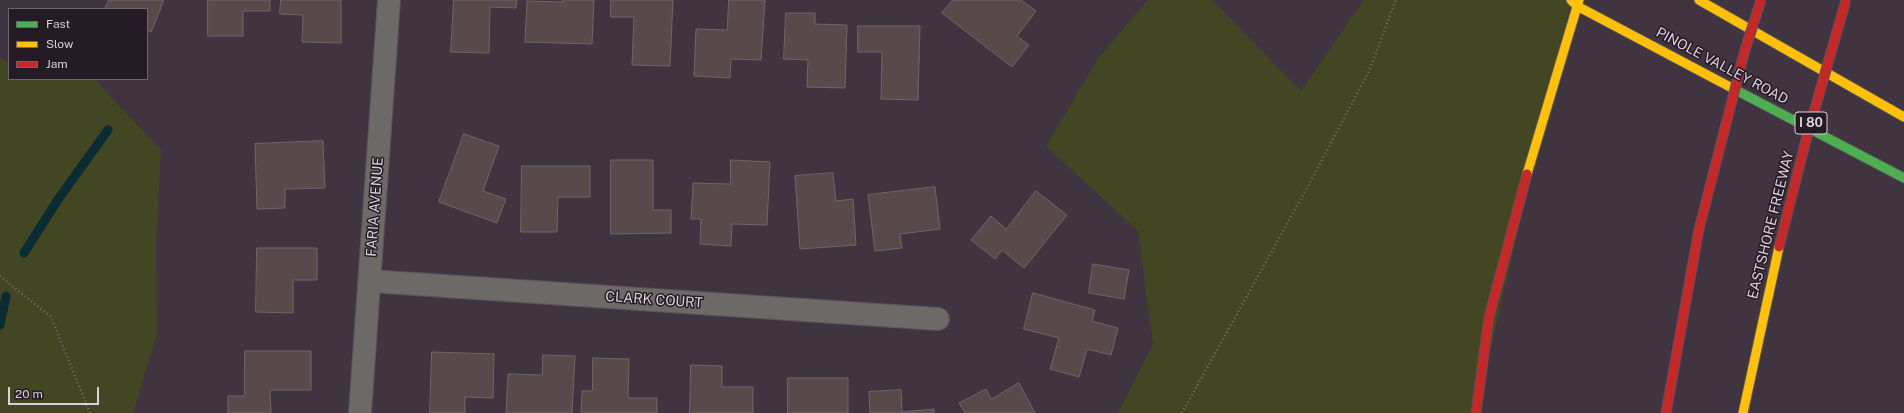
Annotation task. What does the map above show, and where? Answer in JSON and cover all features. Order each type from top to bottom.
[{"type":"main road","points":[[1699,0],[1904,117]]},
{"type":"main road","points":[[1666,413],[1700,229],[1745,50],[1762,0]]},
{"type":"main road","name":"EASTSHORE FREEWAY","points":[[1743,413],[1779,247],[1806,140],[1846,0]]},
{"type":"main road","points":[[1476,413],[1489,317],[1575,2]]},
{"type":"main road","name":"PINOLE VALLEY ROAD","points":[[1575,2],[1904,178]]},
{"type":"street","name":"FARIA AVENUE","points":[[360,413],[389,0]]},
{"type":"street","name":"CLARK COURT","points":[[370,281],[938,319]]},
{"type":"path","points":[[1182,413],[1313,176],[1369,71],[1396,0]]},
{"type":"path","points":[[0,276],[51,317],[90,413]]},
{"type":"green space","points":[[1148,0],[1212,0],[1301,91],[1364,0],[1571,0],[1476,413],[1118,413],[1153,344],[1138,231],[1046,146],[1099,57]]},
{"type":"green space","points":[[0,58],[8,62],[8,80],[95,80],[161,150],[156,241],[157,334],[133,413],[0,413]]},
{"type":"building","points":[[109,0],[164,0],[151,32],[148,30],[148,8],[105,8]]},
{"type":"building","points":[[208,0],[270,0],[270,11],[243,11],[243,36],[208,36]]},
{"type":"building","points":[[281,0],[341,0],[341,43],[302,42],[303,15],[280,14]]},
{"type":"building","points":[[454,0],[517,0],[516,8],[490,7],[489,53],[451,52]]},
{"type":"building","points":[[563,0],[594,0],[592,44],[525,42],[527,1],[563,2]]},
{"type":"building","points":[[611,0],[673,0],[670,66],[632,65],[634,17],[611,17]]},
{"type":"building","points":[[729,0],[765,0],[761,60],[731,59],[730,78],[694,76],[696,29],[727,30]]},
{"type":"building","points":[[953,0],[1021,0],[1036,11],[1017,36],[1029,45],[1012,67],[942,13]]},
{"type":"building","points":[[786,13],[815,13],[815,24],[847,25],[845,88],[807,87],[808,60],[784,59]]},
{"type":"building","points":[[858,26],[920,26],[918,100],[881,99],[882,52],[858,52]]},
{"type":"building","points":[[464,134],[499,146],[483,191],[506,199],[497,223],[439,202]]},
{"type":"building","points":[[323,141],[325,188],[285,189],[285,208],[257,209],[255,144]]},
{"type":"building","points":[[611,160],[653,160],[653,210],[671,210],[671,233],[611,234]]},
{"type":"building","points":[[731,160],[770,162],[767,225],[732,224],[731,246],[700,244],[701,219],[691,219],[693,183],[730,184]]},
{"type":"building","points":[[522,166],[590,166],[590,197],[558,197],[557,232],[521,232]]},
{"type":"building","points":[[833,173],[836,201],[853,199],[856,245],[800,249],[795,176]]},
{"type":"building","points":[[935,187],[940,229],[900,234],[902,248],[875,251],[868,195]]},
{"type":"building","points":[[1036,191],[1067,215],[1024,268],[1002,250],[995,259],[971,240],[991,216],[1006,229]]},
{"type":"building","points":[[257,248],[317,248],[317,280],[293,280],[293,313],[256,312]]},
{"type":"building","points":[[1093,264],[1129,270],[1124,299],[1089,293]]},
{"type":"building","points":[[1033,293],[1095,310],[1092,321],[1118,328],[1111,355],[1087,349],[1079,377],[1050,369],[1059,338],[1024,329]]},
{"type":"building","points":[[245,351],[311,351],[311,390],[270,390],[271,413],[228,413],[228,396],[244,396]]},
{"type":"building","points":[[432,352],[494,354],[493,398],[465,397],[465,413],[430,413]]},
{"type":"building","points":[[543,355],[575,356],[572,413],[506,413],[508,374],[542,375]]},
{"type":"building","points":[[593,358],[629,359],[628,398],[657,398],[657,413],[581,413],[582,391],[592,391]]},
{"type":"building","points":[[691,365],[722,366],[722,387],[753,387],[753,413],[690,413]]},
{"type":"building","points":[[788,378],[848,378],[848,413],[788,413]]},
{"type":"building","points":[[1019,383],[1035,413],[965,413],[959,403],[986,389],[991,399]]},
{"type":"building","points":[[901,390],[902,412],[934,409],[934,413],[870,413],[869,392]]},
{"type":"waterway","points":[[24,253],[59,198],[108,130]]},
{"type":"waterway","points":[[0,325],[6,296]]},
{"type":"traffic: fast","points":[[1732,88],[1904,178]]},
{"type":"traffic: slow","points":[[1571,0],[1577,6],[1732,88]]},
{"type":"traffic: slow","points":[[1527,174],[1579,0]]},
{"type":"traffic: slow","points":[[1699,0],[1904,117]]},
{"type":"traffic: slow","points":[[1743,413],[1779,247]]},
{"type":"traffic: jam","points":[[1699,229],[1745,50],[1761,0]]},
{"type":"traffic: jam","points":[[1779,247],[1806,140],[1846,0]]},
{"type":"traffic: jam","points":[[1476,413],[1489,317],[1527,174]]},
{"type":"traffic: jam","points":[[1666,413],[1699,229]]}]
